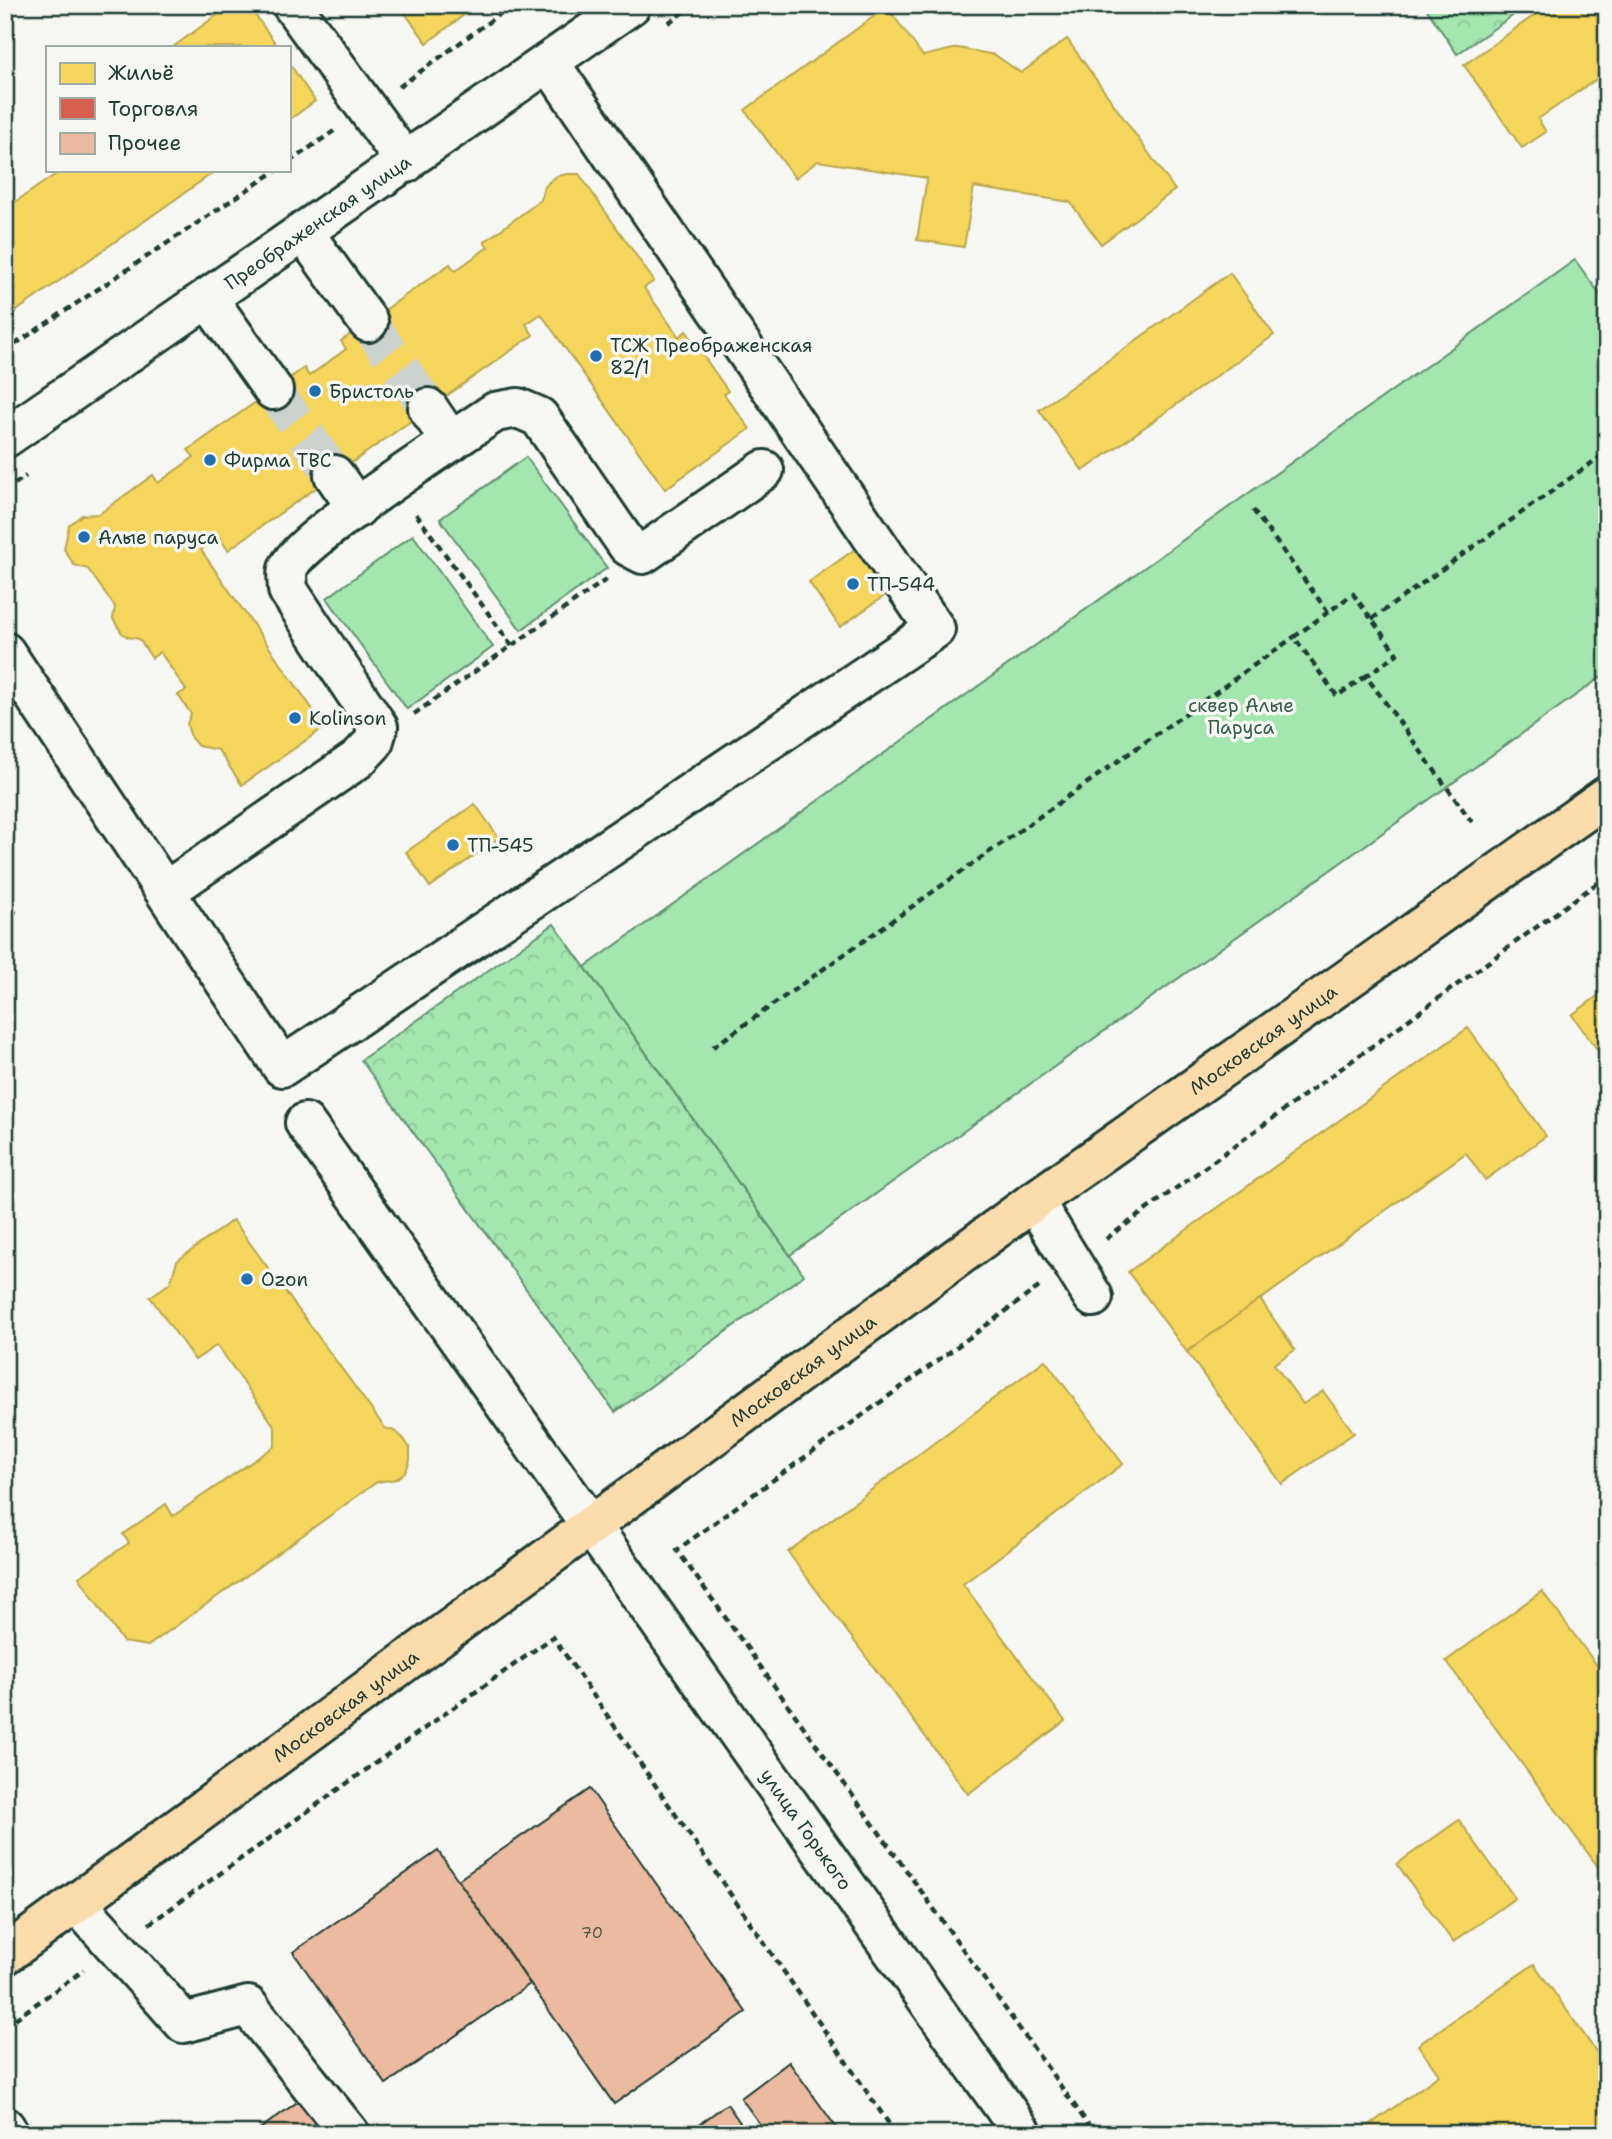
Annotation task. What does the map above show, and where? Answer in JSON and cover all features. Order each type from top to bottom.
[{"type":"main road","name":"Московская улица","points":[[5,1955],[1034,1201],[1607,796]]},
{"type":"street","points":[[292,5],[406,163]]},
{"type":"street","name":"Преображенская улица","points":[[5,438],[631,5]]},
{"type":"street","points":[[5,652],[282,1067],[935,629],[549,62]]},
{"type":"street","points":[[304,233],[368,322]]},
{"type":"street","points":[[208,299],[273,390]]},
{"type":"street","points":[[428,408],[451,442]]},
{"type":"street","points":[[166,891],[358,759],[373,743],[378,727],[288,590],[288,568],[305,546],[393,482],[495,412],[518,408],[539,417],[628,546],[643,554],[764,470]]},
{"type":"street","points":[[334,475],[357,508]]},
{"type":"street","name":"улица Горького","points":[[305,1124],[1023,2134]]},
{"type":"street","points":[[1034,1201],[1093,1297]]},
{"type":"street","points":[[77,1903],[184,2023],[248,2006],[350,2134]]},
{"type":"street","points":[[5,2127],[9,2134]]},
{"type":"path","points":[[423,70],[512,5]]},
{"type":"path","points":[[5,351],[274,172]]},
{"type":"path","points":[[1372,619],[1607,452]]},
{"type":"path","points":[[393,482],[512,646]]},
{"type":"path","points":[[1253,510],[1328,612]]},
{"type":"path","points":[[373,743],[643,554]]},
{"type":"path","points":[[713,1047],[1353,594],[1397,654],[1336,695],[1294,637]]},
{"type":"path","points":[[1366,676],[1472,822]]},
{"type":"path","points":[[1096,2134],[677,1550],[1607,876]]},
{"type":"path","points":[[5,2026],[553,1637],[896,2134]]},
{"type":"green space","points":[[1424,5],[1528,5],[1457,54]]},
{"type":"green space","name":"сквер Алые Паруса","points":[[1575,260],[1607,304],[1607,673],[790,1255],[585,967]]},
{"type":"green space","points":[[526,457],[607,568],[521,630],[440,519]]},
{"type":"green space","points":[[413,535],[493,647],[407,709],[327,598]]},
{"type":"green space","points":[[554,924],[804,1275],[615,1412],[361,1060]]},
{"type":"building: Жильё","points":[[231,5],[248,5],[277,46],[174,46]]},
{"type":"building: Жильё","points":[[399,5],[477,5],[427,43]]},
{"type":"building: Жильё","points":[[1549,5],[1601,5],[1607,13],[1607,72],[1538,119],[1546,132],[1522,148],[1464,65]]},
{"type":"building: Жильё","points":[[887,7],[923,56],[958,48],[995,55],[1021,73],[1067,39],[1175,190],[1101,244],[1070,202],[974,187],[964,247],[917,240],[927,178],[818,161],[795,178],[745,110]]},
{"type":"building: Жильё","points":[[290,64],[315,101],[290,119]]},
{"type":"building: Жильё","points":[[59,172],[214,172],[5,319],[5,209]]},
{"type":"building: Жильё","points":[[579,174],[654,281],[644,288],[679,337],[686,331],[728,391],[724,394],[750,429],[665,489],[541,314],[526,324],[533,335],[228,550],[219,537],[201,550],[325,727],[242,785],[218,750],[198,746],[191,738],[187,724],[191,714],[178,695],[186,690],[160,652],[152,658],[139,639],[122,633],[113,619],[115,607],[88,569],[74,565],[64,549],[69,525],[82,515],[99,514],[153,475],[158,483],[194,457],[188,450],[304,368],[309,376],[346,349],[341,341],[450,264],[455,271],[488,247],[484,242],[541,200],[544,188],[549,182],[557,176]]},
{"type":"building: Жильё","points":[[1607,209],[1607,225],[1599,214]]},
{"type":"building: Жильё","points":[[1230,273],[1274,335],[1083,471],[1039,410]]},
{"type":"building: Жильё","name":"ТП-544","points":[[865,542],[897,587],[840,627],[809,582]]},
{"type":"building: Жильё","name":"ТП-545","points":[[475,804],[499,838],[430,887],[406,852]]},
{"type":"building: Жильё","points":[[1607,989],[1607,1063],[1572,1015]]},
{"type":"building: Жильё","points":[[1468,1028],[1546,1136],[1485,1180],[1466,1153],[1187,1352],[1128,1272]]},
{"type":"building: Жильё","points":[[233,1220],[385,1428],[403,1438],[410,1448],[410,1460],[406,1471],[396,1479],[377,1482],[148,1646],[123,1642],[79,1577],[129,1543],[123,1534],[166,1504],[173,1516],[275,1446],[275,1427],[217,1345],[195,1360],[150,1297],[170,1283],[177,1261]]},
{"type":"building: Жильё","points":[[1260,1299],[1295,1350],[1274,1364],[1303,1404],[1323,1391],[1354,1433],[1282,1484],[1187,1352]]},
{"type":"building: Жильё","points":[[1045,1360],[1123,1464],[963,1584],[1065,1721],[968,1794],[788,1552]]},
{"type":"building: Жильё","points":[[1542,1591],[1607,1679],[1607,1879],[1446,1661]]},
{"type":"building: Жильё","points":[[1459,1820],[1515,1898],[1453,1942],[1397,1864]]},
{"type":"building: Жильё","points":[[1534,1964],[1607,2067],[1607,2134],[1357,2134],[1439,2075],[1418,2045]]},
{"type":"building: Торговля","points":[[5,897],[16,912],[5,920]]},
{"type":"building: Прочее","points":[[590,1789],[746,2012],[614,2104],[458,1880]]},
{"type":"building: Прочее","points":[[438,1851],[530,1984],[386,2084],[293,1952]]},
{"type":"building: Прочее","points":[[789,2062],[841,2134],[767,2134],[741,2098]]},
{"type":"building: Прочее","points":[[303,2098],[329,2134],[253,2134]]},
{"type":"building: Прочее","points":[[727,2104],[748,2134],[686,2134]]},
{"type":"tunnel","points":[[368,322],[428,408]]},
{"type":"tunnel","points":[[273,390],[334,475]]},
{"type":"place","name":"ТСЖ Преображенская 82/1","points":[[596,356]]},
{"type":"place","name":"Бристоль","points":[[315,391]]},
{"type":"place","name":"Фирма ТВС","points":[[210,460]]},
{"type":"place","name":"Алые паруса","points":[[84,537]]},
{"type":"place","name":"ТП-544","points":[[853,584]]},
{"type":"place","name":"Kolinson","points":[[295,718]]},
{"type":"place","name":"ТП-545","points":[[453,845]]},
{"type":"place","name":"Ozon","points":[[247,1279]]}]
